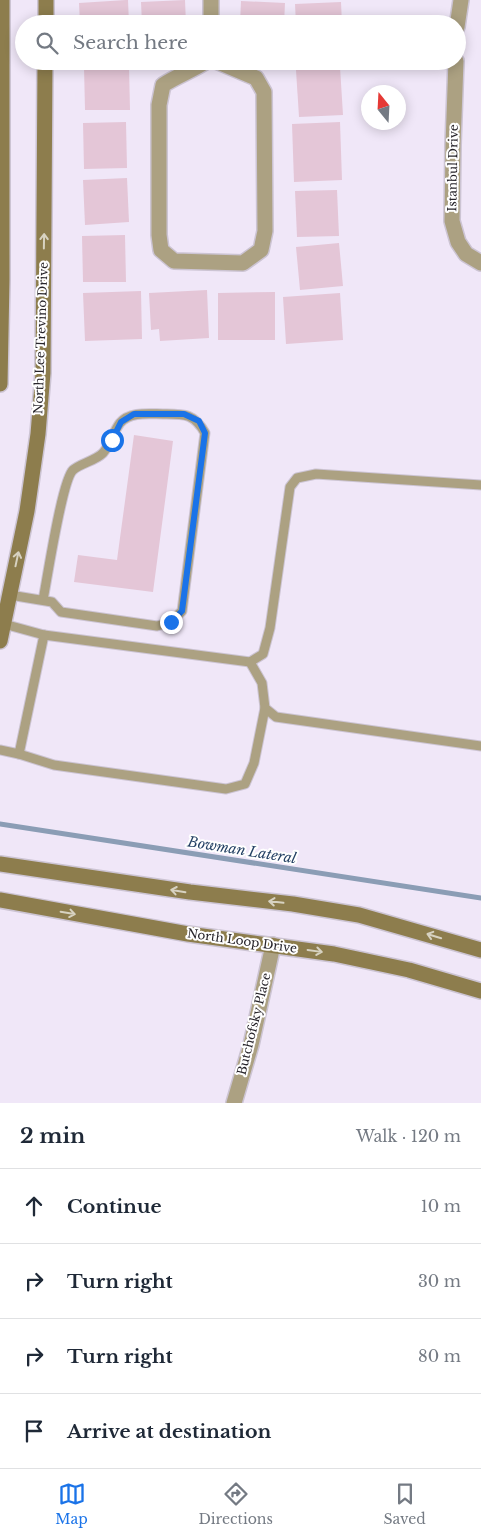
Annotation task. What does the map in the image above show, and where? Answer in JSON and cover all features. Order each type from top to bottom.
[{"type":"main road","points":[[0,384],[2,0]]},
{"type":"main road","points":[[46,0],[46,15]]},
{"type":"main road","name":"North Lee Trevino Drive","points":[[0,641],[27,511],[38,434],[42,373],[45,70]]},
{"type":"main road","points":[[3,863],[190,892],[293,904],[358,915],[481,950]]},
{"type":"main road","name":"North Loop Drive","points":[[0,900],[179,932],[334,954],[399,968],[481,991]]},
{"type":"main road","points":[[0,908],[20,903]]},
{"type":"street","points":[[211,0],[211,15]]},
{"type":"street","points":[[459,15],[461,0]]},
{"type":"street","points":[[191,70],[176,76],[163,85],[159,105],[159,235],[161,250],[174,261],[243,263],[261,250],[265,231],[264,92],[256,78],[237,70]]},
{"type":"street","name":"Istanbul Drive","points":[[456,70],[452,221],[458,242],[466,254],[481,263]]},
{"type":"street","name":"Butchofsky Place","points":[[234,1103],[250,1045],[273,945]]},
{"type":"lane","points":[[10,595],[52,602],[61,612],[156,626],[171,622],[182,611],[205,433],[199,421],[184,414],[134,414],[121,422],[102,454],[72,471],[68,478],[62,504],[43,600]]},
{"type":"lane","points":[[4,624],[44,635],[250,662],[263,654],[270,628],[290,487],[297,478],[316,474],[481,485]]},
{"type":"lane","points":[[19,754],[44,635]]},
{"type":"lane","points":[[0,750],[54,765],[226,789],[245,784],[254,763],[265,708],[262,683],[250,662]]},
{"type":"lane","points":[[265,708],[276,717],[481,746]]},
{"type":"building","points":[[128,0],[129,15],[80,15],[79,3]]},
{"type":"building","points":[[185,0],[186,15],[142,15],[141,2]]},
{"type":"building","points":[[241,1],[285,3],[284,15],[240,15]]},
{"type":"building","points":[[341,2],[342,15],[296,15],[295,4]]},
{"type":"building","points":[[84,70],[129,70],[130,110],[85,110]]},
{"type":"building","points":[[296,70],[340,70],[343,115],[299,117]]},
{"type":"building","points":[[126,122],[127,168],[84,169],[83,123]]},
{"type":"building","points":[[340,122],[342,180],[294,182],[292,124]]},
{"type":"building","points":[[127,178],[129,222],[85,225],[83,180]]},
{"type":"building","points":[[337,190],[339,236],[297,237],[295,191]]},
{"type":"building","points":[[125,235],[126,282],[83,282],[82,236]]},
{"type":"building","points":[[339,243],[343,286],[300,290],[296,247]]},
{"type":"building","points":[[207,290],[209,338],[160,341],[159,329],[151,330],[149,293]]},
{"type":"building","points":[[141,291],[142,339],[85,341],[83,293]]},
{"type":"building","points":[[275,292],[275,340],[218,340],[218,293]]},
{"type":"building","points":[[340,293],[343,340],[286,344],[283,297]]},
{"type":"building","points":[[134,435],[173,441],[153,592],[74,582],[78,555],[117,560]]},
{"type":"waterway","name":"Bowman Lateral","points":[[0,824],[481,898]]},
{"type":"route","points":[[112,440],[121,422],[134,414],[184,414],[199,421],[205,433],[182,611],[171,622]]}]
